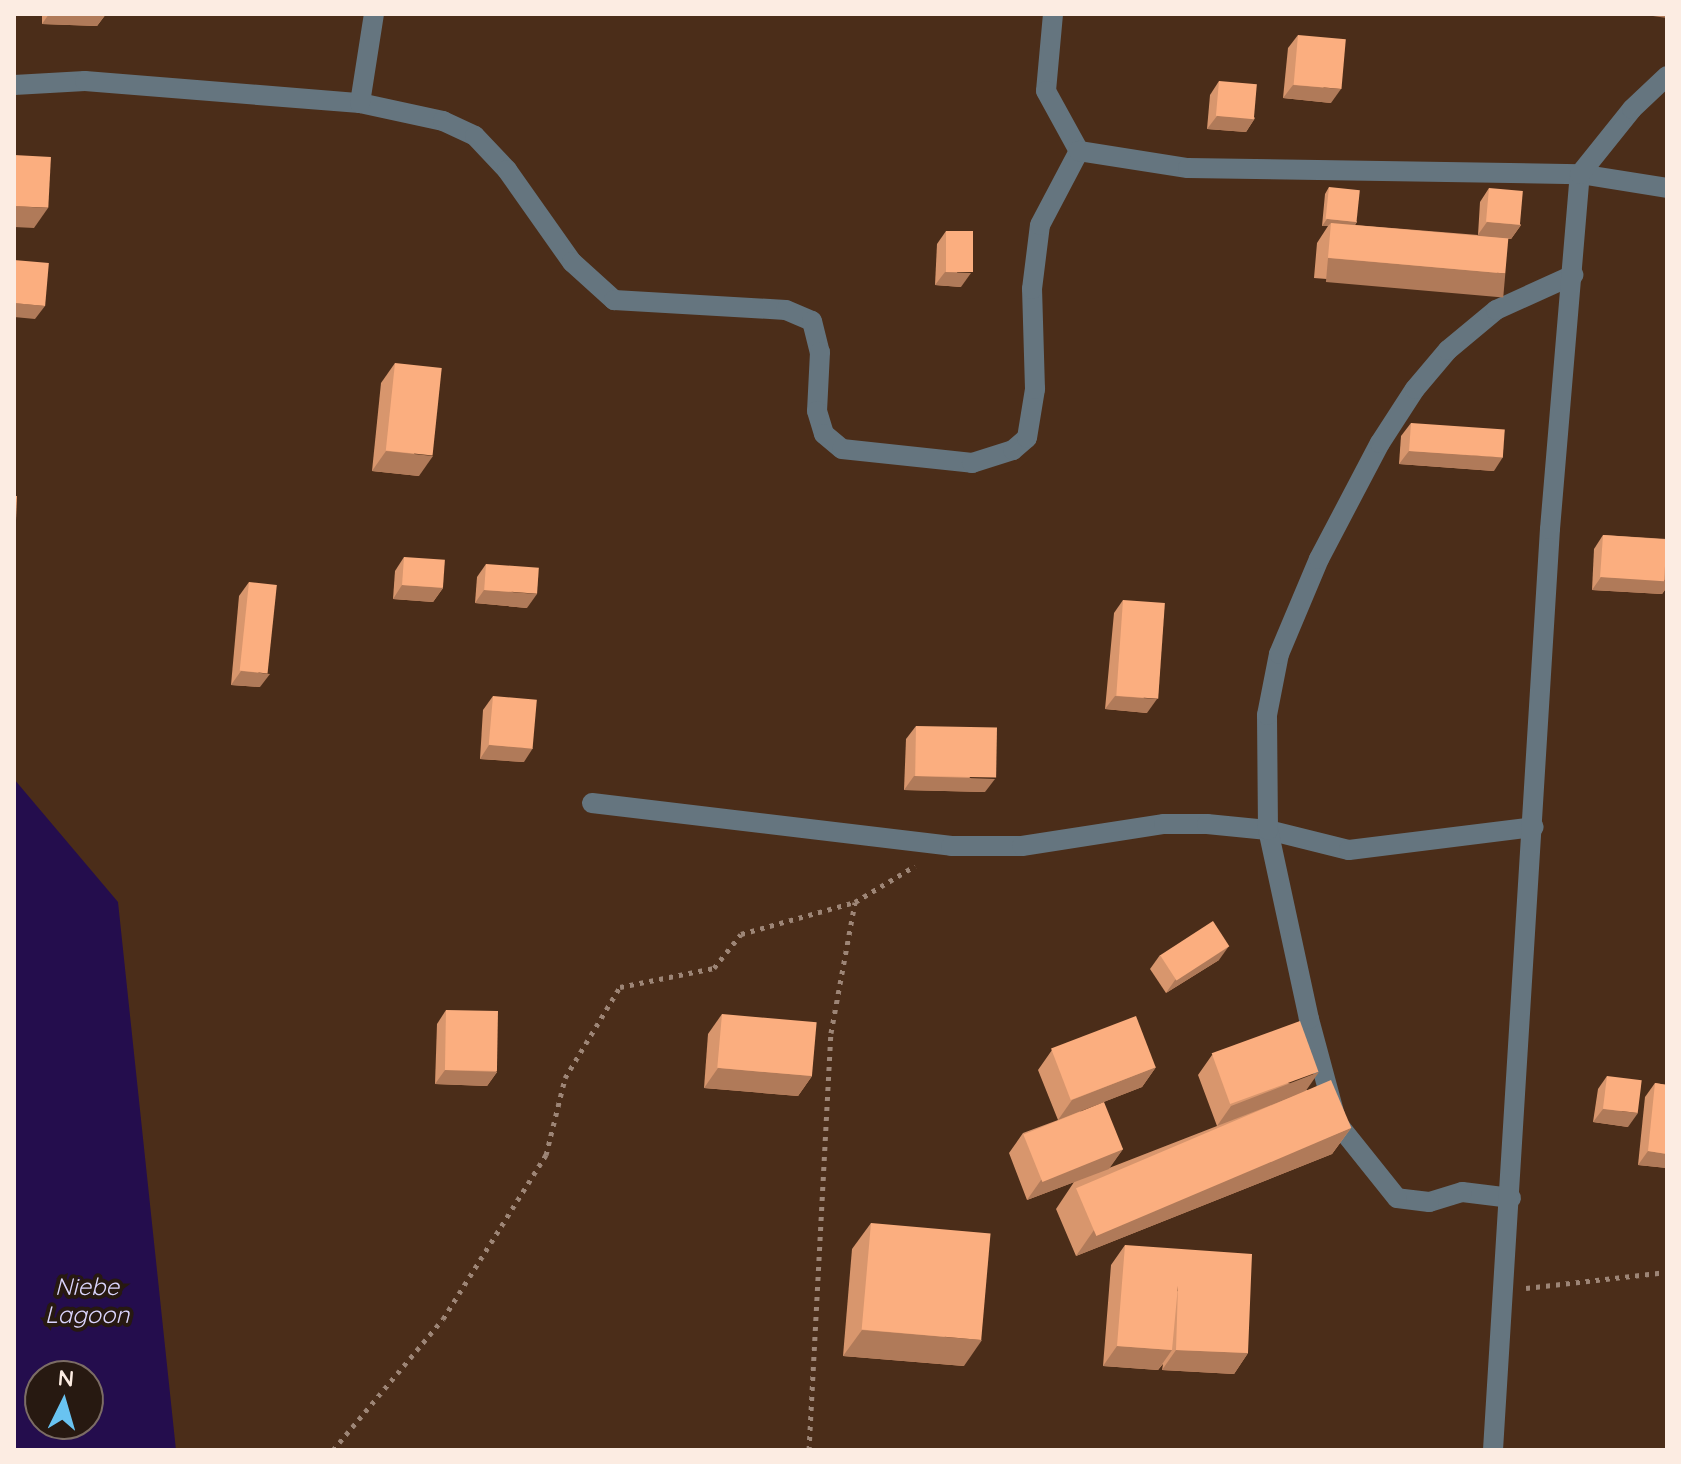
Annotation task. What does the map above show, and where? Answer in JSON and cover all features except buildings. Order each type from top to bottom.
[{"type":"street","points":[[360,103],[374,14]]},
{"type":"street","points":[[1053,14],[1046,91],[1079,151]]},
{"type":"street","points":[[1493,1450],[1506,1291],[1550,529],[1580,174],[1632,109],[1667,76]]},
{"type":"street","points":[[14,85],[85,81],[360,103],[443,121],[475,136],[516,182],[572,262],[614,300],[786,310],[812,321],[820,352],[817,411],[824,434],[842,449],[972,463],[1013,450],[1027,438],[1035,389],[1032,289],[1040,225],[1079,151]]},
{"type":"street","points":[[1079,151],[1188,168],[1580,174],[1667,188]]},
{"type":"street","points":[[1511,1198],[1462,1192],[1429,1202],[1397,1198],[1337,1123],[1325,1065],[1309,1019],[1268,830],[1267,715],[1279,654],[1357,484],[1415,389],[1448,350],[1496,310],[1573,275]]},
{"type":"street","points":[[592,803],[951,846],[1022,846],[1164,824],[1268,830],[1349,850],[1401,847],[1534,827]]},
{"type":"path","points":[[333,1450],[443,1319],[546,1155],[565,1078],[620,987],[714,968],[741,934],[855,902],[951,846]]},
{"type":"path","points":[[809,1450],[831,1033],[855,902]]},
{"type":"path","points":[[1506,1291],[1667,1272]]},
{"type":"water","name":"Niebe Lagoon","points":[[14,779],[118,902],[176,1450],[14,1450]]}]
